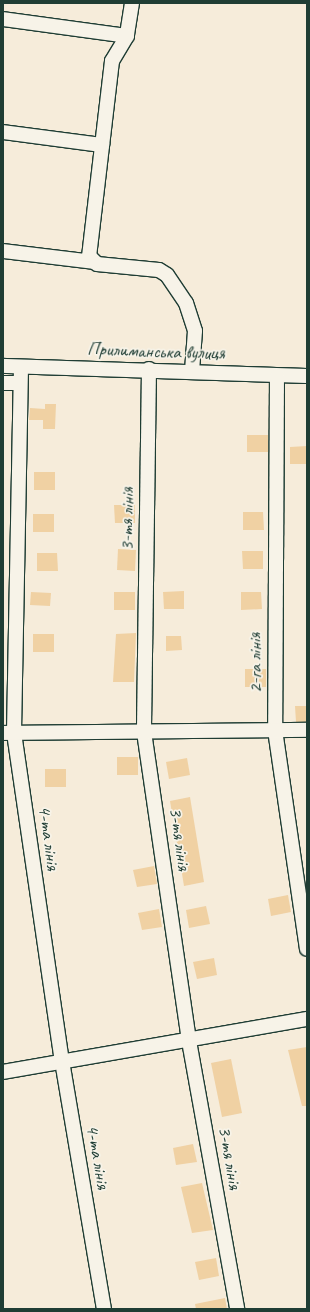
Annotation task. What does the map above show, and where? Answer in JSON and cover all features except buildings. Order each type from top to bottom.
[{"type":"street","points":[[94,262],[89,256],[112,61],[127,36],[132,3]]},
{"type":"street","points":[[3,19],[127,36]]},
{"type":"street","points":[[3,132],[102,145]]},
{"type":"street","points":[[3,251],[159,270],[167,275],[186,303],[193,324],[192,372]]},
{"type":"street","name":"Прилиманська вулиця","points":[[3,366],[149,369],[277,376],[307,376]]},
{"type":"street","name":"4-та лінія","points":[[21,367],[8,733],[104,1309]]},
{"type":"street","name":"3-тя лінія","points":[[149,369],[144,732],[189,1041],[237,1309]]},
{"type":"street","name":"2-га лінія","points":[[277,376],[275,730],[307,949]]},
{"type":"street","points":[[3,383],[20,383]]},
{"type":"street","points":[[8,733],[307,730]]},
{"type":"street","points":[[3,1072],[189,1041],[307,1019]]}]
